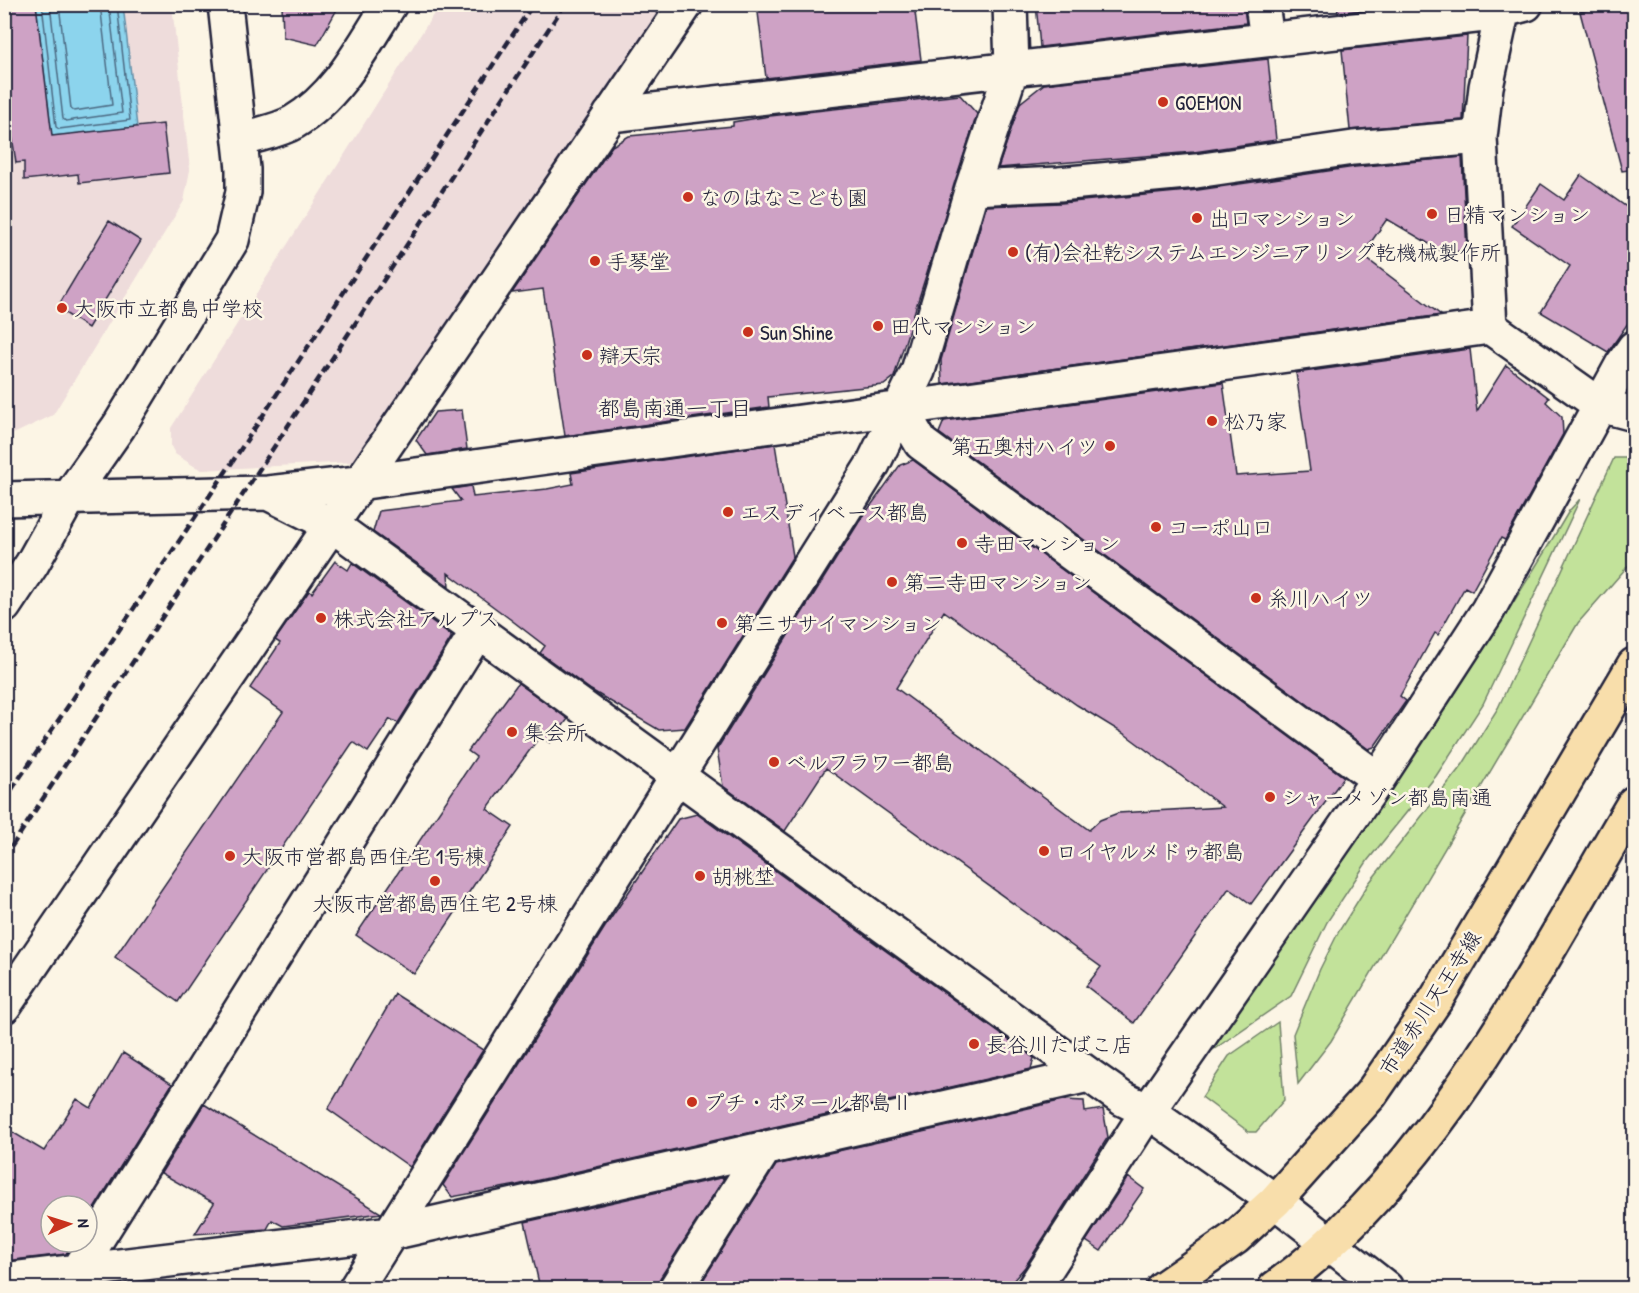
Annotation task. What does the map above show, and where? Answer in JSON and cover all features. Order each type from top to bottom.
[{"type":"main road","name":"市道赤川天王寺線","points":[[1163,1288],[1235,1238],[1275,1201],[1371,1094],[1437,998],[1635,664]]},
{"type":"main road","points":[[1275,1288],[1330,1243],[1367,1207],[1454,1099],[1483,1056],[1635,803]]},
{"type":"street","points":[[4,606],[32,564],[70,496],[119,426],[232,240],[243,192],[241,140],[225,4]]},
{"type":"street","points":[[241,140],[293,123],[314,107],[345,75],[390,4]]},
{"type":"street","points":[[4,1006],[686,4]]},
{"type":"street","points":[[356,1288],[873,464],[918,370],[972,188],[1012,68],[1010,4]]},
{"type":"street","points":[[1262,4],[1267,39]]},
{"type":"street","points":[[610,115],[1484,15],[1512,6]]},
{"type":"street","points":[[1490,327],[1480,137],[1486,87],[1512,6]]},
{"type":"street","points":[[972,188],[1094,181],[1196,171],[1353,148],[1480,137]]},
{"type":"street","points":[[4,500],[70,496],[268,493],[358,483],[1490,327],[1600,405],[1635,414]]},
{"type":"street","points":[[1034,1288],[1148,1112],[1378,779],[1488,610],[1600,405],[1635,348]]},
{"type":"street","points":[[901,409],[921,443],[1378,779]]},
{"type":"street","points":[[268,493],[332,525],[478,629],[677,778],[1089,1075],[1123,1099],[1148,1112],[1275,1201],[1386,1288]]},
{"type":"street","points":[[72,1280],[478,629]]},
{"type":"street","points":[[4,1280],[72,1280],[391,1233],[1089,1075]]},
{"type":"street","points":[[676,1288],[765,1148]]},
{"type":"shaded area","points":[[440,4],[663,5],[353,462],[202,470],[194,466],[175,454],[171,446],[171,428]]},
{"type":"shaded area","name":"大阪市立都島中学校","points":[[5,5],[172,5],[190,170],[184,201],[53,415],[5,438]]},
{"type":"green space","points":[[1614,458],[1634,458],[1634,559],[1578,623],[1331,1041],[1298,1084],[1293,1034],[1320,969],[1339,931],[1369,883],[1463,764],[1498,708]]},
{"type":"green space","points":[[1580,499],[1483,704],[1436,776],[1368,860],[1327,922],[1291,996],[1210,1052],[1439,717],[1527,581],[1569,511]]},
{"type":"green space","points":[[1278,1022],[1284,1100],[1256,1132],[1249,1132],[1202,1097],[1229,1056]]},
{"type":"water","points":[[36,5],[123,5],[137,127],[52,136]]},
{"type":"building","points":[[4,4],[36,4],[52,136],[163,124],[169,173],[79,183],[78,174],[24,180],[24,162],[16,163],[9,115],[4,116]]},
{"type":"building","points":[[282,4],[340,4],[317,45],[283,37]]},
{"type":"building","points":[[757,4],[914,4],[921,60],[766,78]]},
{"type":"building","points":[[1036,4],[1244,4],[1246,23],[1040,47]]},
{"type":"building","points":[[1337,4],[1411,4],[1338,13]]},
{"type":"building","points":[[1611,4],[1635,4],[1635,169],[1622,171],[1580,12]]},
{"type":"building","points":[[1467,36],[1463,120],[1350,130],[1342,50]]},
{"type":"building","points":[[1268,59],[1276,140],[1194,152],[998,168],[1020,103],[1044,84]]},
{"type":"building","points":[[960,95],[977,114],[894,377],[884,385],[768,397],[769,407],[565,436],[543,289],[512,293],[612,146],[629,136],[733,126],[733,122],[770,116]]},
{"type":"building","points":[[1462,157],[1467,251],[1443,252],[1387,219],[1362,255],[1441,315],[942,384],[941,360],[986,206],[1061,203],[1198,190],[1355,167]]},
{"type":"building","points":[[1581,175],[1635,213],[1635,313],[1608,352],[1541,312],[1570,266],[1512,226],[1541,184],[1564,200]]},
{"type":"building","points":[[109,221],[141,241],[88,328],[57,308]]},
{"type":"building","points":[[1470,349],[1477,411],[1506,365],[1549,398],[1546,402],[1562,417],[1563,434],[1505,540],[1501,538],[1472,591],[1465,587],[1438,635],[1435,633],[1400,696],[1406,701],[1374,747],[1368,749],[939,433],[944,421],[1223,383],[1236,476],[1310,471],[1296,373]]},
{"type":"building","points":[[462,410],[467,449],[427,455],[416,440],[435,412]]},
{"type":"building","points":[[775,444],[793,556],[685,728],[659,730],[591,690],[540,653],[545,646],[448,573],[449,586],[373,532],[379,511],[461,501],[452,489],[471,486],[473,497],[547,489],[573,484],[571,473]]},
{"type":"building","points":[[913,460],[1344,777],[1251,904],[1229,888],[1134,1023],[1086,986],[1101,967],[826,768],[785,831],[723,786],[717,749],[859,522],[900,465]],"holes":[[[944,611],[1077,705],[1126,735],[1223,807],[1118,813],[1100,820],[1089,830],[896,688]]]},
{"type":"building","points":[[335,561],[348,570],[352,563],[451,635],[451,638],[398,723],[390,719],[368,752],[353,742],[178,1002],[115,957],[283,712],[250,688],[280,643],[275,640],[309,591],[312,593]]},
{"type":"building","name":"大阪市営都島西住宅 2号棟","points":[[518,683],[568,719],[550,743],[540,736],[487,809],[513,827],[414,974],[356,935],[476,757],[468,751]]},
{"type":"building","points":[[697,814],[1034,1058],[1031,1069],[517,1185],[452,1197],[443,1185],[605,927],[678,819]]},
{"type":"building","points":[[395,994],[483,1050],[410,1167],[328,1109]]},
{"type":"building","points":[[123,1053],[172,1084],[99,1201],[99,1194],[39,1194],[39,1254],[66,1254],[4,1261],[4,1127],[44,1151],[77,1099],[91,1108]]},
{"type":"building","points":[[1064,1100],[1084,1101],[1085,1112],[1103,1109],[1108,1137],[1025,1267],[1007,1288],[698,1288],[776,1165]]},
{"type":"building","points":[[204,1104],[381,1213],[283,1226],[272,1220],[267,1229],[195,1234],[214,1203],[161,1173]]},
{"type":"building","points":[[725,1177],[660,1278],[657,1288],[540,1288],[525,1222]]},
{"type":"building","points":[[1128,1177],[1144,1189],[1101,1251],[1086,1241]]},
{"type":"railway","points":[[4,801],[231,464],[533,4]]},
{"type":"railway","points":[[4,858],[565,4]]},
{"type":"place","name":"GOEMON","points":[[1163,102]]},
{"type":"place","name":"なのはなこども園","points":[[688,197]]},
{"type":"place","name":"日精マンション","points":[[1432,214]]},
{"type":"place","name":"出口マンション","points":[[1197,218]]},
{"type":"place","name":"(有)会社乾システムエンジニアリング乾機械製作所","points":[[1013,252]]},
{"type":"place","name":"手琴堂","points":[[595,261]]},
{"type":"place","name":"大阪市立都島中学校","points":[[62,308]]},
{"type":"place","name":"田代マンション","points":[[878,326]]},
{"type":"place","name":"Sun Shine","points":[[748,332]]},
{"type":"place","name":"辯天宗","points":[[587,355]]},
{"type":"place","name":"松乃家","points":[[1212,421]]},
{"type":"place","name":"第五奥村ハイツ","points":[[1110,446]]},
{"type":"place","name":"エスディベース都島","points":[[728,512]]},
{"type":"place","name":"コーポ山口","points":[[1156,527]]},
{"type":"place","name":"寺田マンション","points":[[962,543]]},
{"type":"place","name":"第二寺田マンション","points":[[892,582]]},
{"type":"place","name":"糸川ハイツ","points":[[1256,598]]},
{"type":"place","name":"株式会社アルプス","points":[[321,618]]},
{"type":"place","name":"第三ササイマンション","points":[[722,623]]},
{"type":"place","name":"集会所","points":[[512,732]]},
{"type":"place","name":"ベルフラワー都島","points":[[774,762]]},
{"type":"place","name":"シャーメゾン都島南通","points":[[1270,797]]},
{"type":"place","name":"ロイヤルメドゥ都島","points":[[1044,851]]},
{"type":"place","name":"大阪市営都島西住宅 1号棟","points":[[230,856]]},
{"type":"place","name":"胡桃埜","points":[[700,876]]},
{"type":"place","name":"大阪市営都島西住宅 2号棟","points":[[435,881]]},
{"type":"place","name":"長谷川たばこ店","points":[[974,1044]]},
{"type":"place","name":"プチ・ボヌール都島Ⅱ","points":[[692,1102]]},
{"type":"district","name":"都島南通一丁目","points":[[675,408]]}]
